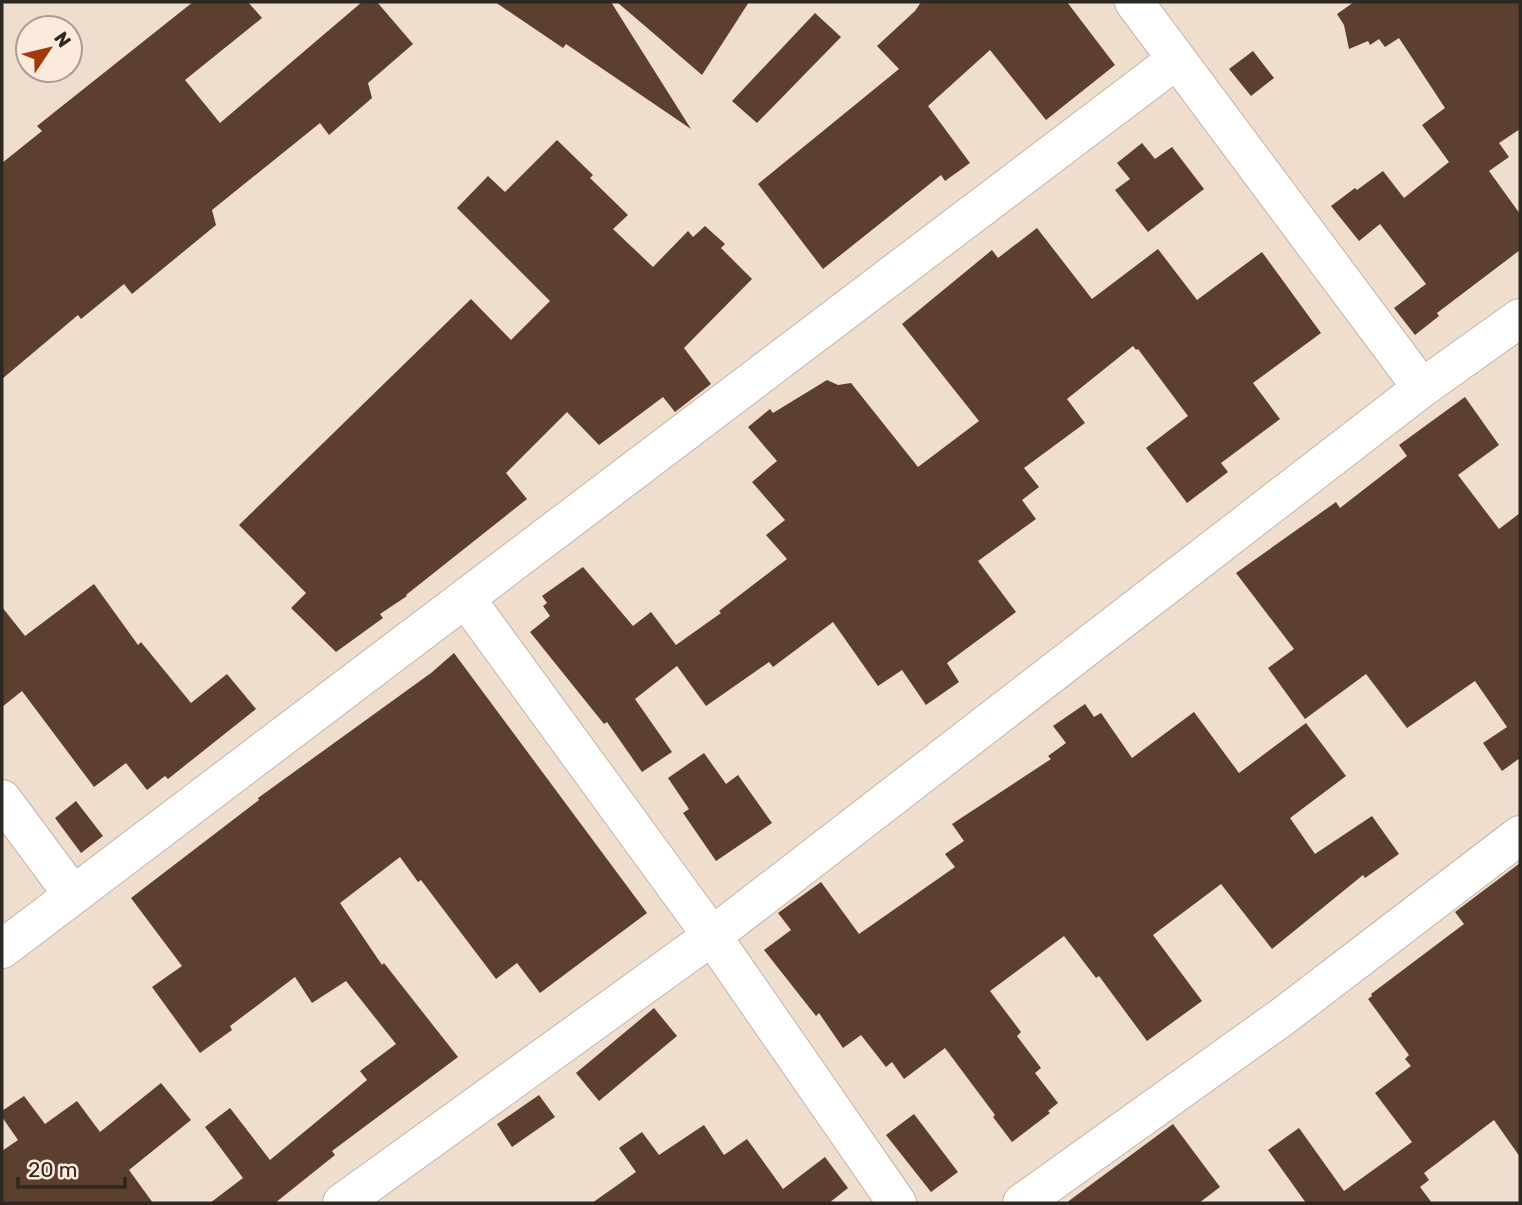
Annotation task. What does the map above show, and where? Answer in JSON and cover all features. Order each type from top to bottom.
[{"type":"street","points":[[1134,2],[1422,388]]},
{"type":"street","points":[[2,949],[1176,60]]},
{"type":"street","points":[[342,1203],[712,936],[1422,388],[1520,318]]},
{"type":"street","points":[[466,599],[712,936],[898,1203]]},
{"type":"street","points":[[2,799],[73,895]]},
{"type":"street","points":[[1022,1203],[1282,1017],[1520,835]]},
{"type":"building","points":[[193,2],[248,2],[262,18],[185,80],[220,123],[362,2],[377,2],[413,44],[368,83],[372,98],[329,135],[320,123],[212,210],[216,225],[132,294],[124,284],[81,319],[78,315],[2,379],[2,163],[42,131],[37,126]]},
{"type":"building","points":[[495,2],[611,2],[691,129],[566,44],[563,48]]},
{"type":"building","points":[[617,2],[749,2],[702,75]]},
{"type":"building","points":[[921,2],[1067,2],[1115,65],[1046,120],[990,50],[928,106],[970,163],[945,181],[941,175],[823,269],[758,184],[899,69],[877,46],[915,11]]},
{"type":"building","points":[[1354,2],[1520,2],[1520,129],[1499,143],[1509,157],[1489,171],[1520,214],[1520,250],[1437,313],[1439,316],[1415,335],[1394,308],[1426,284],[1380,224],[1359,241],[1331,206],[1383,171],[1404,198],[1449,162],[1422,125],[1445,108],[1399,38],[1385,47],[1379,39],[1370,45],[1368,41],[1349,49],[1344,25],[1337,14]]},
{"type":"building","points":[[815,13],[841,37],[757,123],[732,101]]},
{"type":"building","points":[[1253,51],[1274,78],[1251,96],[1229,69]]},
{"type":"building","points":[[557,140],[593,175],[590,178],[628,215],[613,229],[653,267],[688,231],[693,237],[705,226],[725,244],[721,248],[752,279],[684,348],[711,384],[675,412],[663,397],[599,445],[567,412],[506,473],[527,499],[407,596],[380,614],[383,618],[336,652],[291,608],[306,593],[239,525],[471,299],[511,340],[550,301],[457,208],[488,176],[505,192]]},
{"type":"building","points":[[1142,143],[1155,159],[1172,147],[1204,189],[1148,232],[1115,190],[1130,179],[1117,163]]},
{"type":"building","points":[[1037,228],[1092,299],[1158,249],[1197,300],[1262,252],[1321,333],[1253,383],[1280,419],[1221,463],[1228,472],[1187,503],[1146,448],[1188,416],[1133,346],[1067,399],[1085,423],[1024,468],[1039,487],[1022,500],[1036,519],[978,561],[1016,612],[947,663],[959,682],[926,705],[902,670],[878,686],[833,622],[773,667],[769,662],[706,706],[677,666],[635,699],[672,752],[642,772],[607,722],[604,724],[530,632],[550,616],[543,606],[547,603],[542,596],[583,567],[633,626],[651,612],[676,645],[721,613],[719,611],[787,559],[766,535],[785,520],[752,482],[777,461],[748,427],[770,409],[773,413],[827,380],[838,385],[851,383],[918,467],[979,421],[902,324],[992,250],[998,258]]},
{"type":"building","points":[[1465,397],[1499,445],[1458,475],[1499,529],[1520,513],[1520,758],[1502,771],[1483,743],[1507,727],[1475,681],[1407,728],[1366,674],[1305,719],[1268,668],[1294,649],[1236,573],[1336,502],[1340,508],[1407,456],[1399,445]]},
{"type":"building","points":[[94,584],[138,645],[141,642],[191,703],[227,674],[256,709],[168,779],[165,776],[147,790],[126,763],[94,787],[22,691],[2,707],[2,607],[25,636]]},
{"type":"building","points":[[454,653],[647,913],[540,993],[517,963],[496,979],[421,880],[418,882],[400,857],[340,903],[382,965],[384,963],[458,1057],[332,1151],[335,1155],[275,1203],[210,1203],[243,1178],[205,1127],[230,1108],[270,1160],[367,1080],[360,1071],[396,1044],[346,981],[312,1003],[295,977],[230,1026],[232,1030],[200,1053],[152,987],[182,966],[131,898],[259,800],[258,798],[431,673]]},
{"type":"building","points":[[1085,704],[1094,717],[1101,713],[1132,758],[1194,712],[1239,773],[1306,723],[1346,776],[1290,818],[1315,854],[1372,816],[1399,854],[1365,878],[1363,875],[1272,949],[1221,884],[1153,935],[1202,1001],[1147,1041],[1099,976],[1096,978],[1064,936],[990,991],[1021,1032],[1017,1036],[1041,1068],[1035,1073],[1058,1103],[1048,1111],[1050,1113],[1012,1142],[945,1048],[904,1079],[892,1062],[886,1067],[861,1035],[843,1048],[819,1013],[816,1016],[764,950],[791,930],[778,913],[821,882],[859,934],[955,867],[945,854],[964,841],[952,824],[1051,759],[1048,756],[1066,743],[1053,726]]},
{"type":"building","points":[[704,753],[726,784],[738,775],[772,823],[716,861],[683,813],[689,809],[668,778]]},
{"type":"building","points":[[76,801],[103,836],[81,853],[55,818]]},
{"type":"building","points":[[1520,863],[1520,1157],[1494,1120],[1424,1173],[1429,1180],[1420,1187],[1432,1203],[1306,1203],[1268,1150],[1299,1128],[1344,1191],[1412,1142],[1375,1093],[1411,1066],[1405,1059],[1409,1055],[1368,999],[1464,924],[1455,912]]},
{"type":"building","points":[[654,1008],[677,1036],[599,1101],[576,1073]]},
{"type":"building","points":[[161,1083],[191,1120],[129,1170],[153,1203],[2,1203],[2,1151],[18,1140],[2,1117],[2,1111],[24,1096],[45,1124],[77,1101],[100,1132]]},
{"type":"building","points":[[539,1095],[555,1117],[512,1147],[497,1124]]},
{"type":"building","points":[[914,1114],[958,1172],[931,1192],[886,1135]]},
{"type":"building","points":[[1173,1124],[1220,1187],[1199,1203],[1066,1203]]},
{"type":"building","points":[[704,1125],[724,1155],[747,1139],[783,1189],[825,1157],[848,1188],[829,1203],[592,1203],[636,1172],[619,1148],[642,1132],[659,1155]]}]
